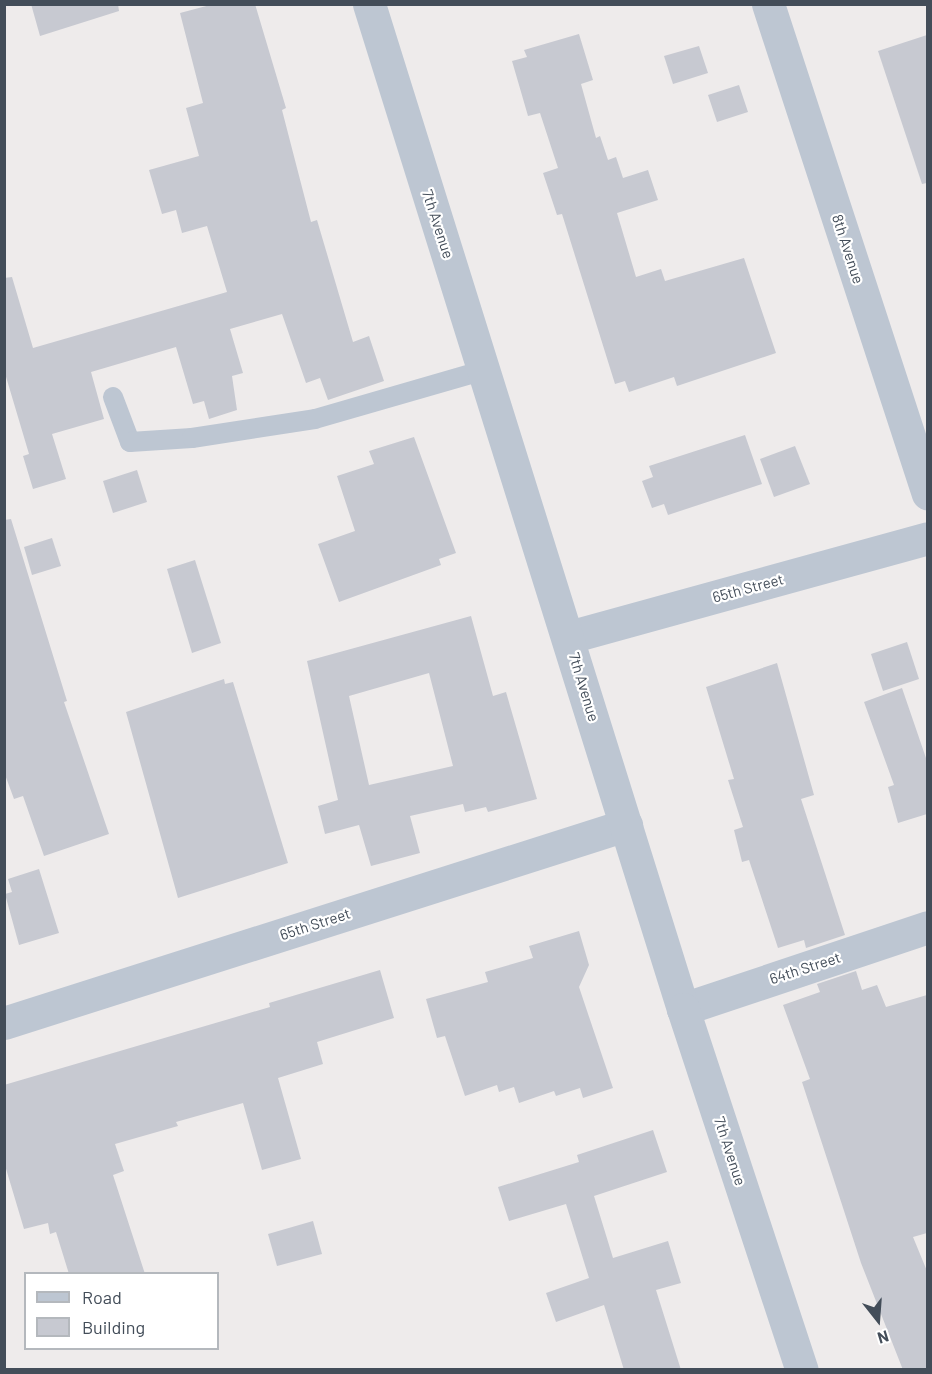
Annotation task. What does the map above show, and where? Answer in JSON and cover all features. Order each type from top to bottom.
[{"type":"street","name":"7th Avenue","points":[[369,4],[569,637],[683,1009],[802,1370]]},
{"type":"street","name":"8th Avenue","points":[[768,4],[927,494]]},
{"type":"street","name":"65th Street","points":[[569,637],[927,538]]},
{"type":"street","name":"65th Street","points":[[4,1023],[626,825]]},
{"type":"street","name":"64th Street","points":[[683,1009],[927,927]]},
{"type":"lane","points":[[113,397],[130,442],[192,438],[315,419],[485,370]]},
{"type":"building","points":[[31,4],[118,4],[119,11],[40,36]]},
{"type":"building","points":[[214,4],[255,4],[286,108],[282,110],[311,222],[317,220],[353,342],[369,336],[384,381],[328,400],[320,378],[306,383],[282,314],[230,329],[243,373],[232,376],[237,410],[209,419],[204,401],[193,404],[176,347],[91,372],[104,419],[52,434],[66,479],[33,489],[23,456],[29,454],[4,370],[4,278],[12,277],[33,348],[227,292],[207,226],[182,233],[176,210],[162,214],[149,170],[199,156],[186,108],[203,103],[180,13]]},
{"type":"building","points":[[579,34],[593,80],[581,84],[596,138],[600,136],[608,160],[616,157],[623,178],[648,170],[658,200],[617,213],[636,277],[661,269],[665,281],[744,258],[776,353],[677,386],[674,377],[629,392],[625,381],[615,384],[562,214],[557,215],[543,173],[558,168],[540,113],[528,116],[512,61],[527,57],[524,50]]},
{"type":"building","points":[[927,35],[927,183],[922,184],[878,51]]},
{"type":"building","points":[[699,46],[708,73],[673,84],[664,56]]},
{"type":"building","points":[[739,85],[748,112],[717,122],[708,95]]},
{"type":"building","points":[[745,435],[762,484],[668,515],[664,504],[652,508],[642,481],[653,477],[649,466]]},
{"type":"building","points":[[414,437],[456,553],[439,559],[441,565],[339,602],[318,544],[355,531],[337,476],[374,464],[369,451]]},
{"type":"building","points":[[795,446],[810,484],[774,497],[760,459]]},
{"type":"building","points":[[137,470],[147,502],[113,513],[103,481]]},
{"type":"building","points":[[11,519],[67,701],[64,702],[109,834],[44,856],[23,796],[14,799],[4,772],[4,520]]},
{"type":"building","points":[[52,538],[61,566],[32,575],[24,547]]},
{"type":"building","points":[[195,560],[221,643],[192,653],[167,569]]},
{"type":"building","points":[[471,616],[493,696],[506,692],[537,799],[488,812],[486,807],[465,812],[463,804],[410,816],[420,853],[371,866],[359,825],[325,834],[318,806],[338,800],[307,661]],"holes":[[[429,673],[453,766],[369,785],[349,696]]]},
{"type":"building","points":[[907,642],[919,679],[883,691],[871,654]]},
{"type":"building","points":[[777,663],[814,795],[801,799],[845,935],[806,948],[804,940],[778,948],[749,860],[742,862],[734,830],[743,827],[728,780],[734,779],[706,687]]},
{"type":"building","points":[[224,679],[225,684],[233,682],[288,863],[178,898],[126,712]]},
{"type":"building","points":[[902,688],[927,761],[927,814],[898,823],[888,787],[894,785],[864,702]]},
{"type":"building","points":[[39,869],[59,933],[19,945],[5,894],[12,892],[8,879]]},
{"type":"building","points":[[579,931],[589,965],[579,987],[613,1088],[583,1098],[580,1088],[556,1096],[554,1091],[519,1103],[514,1087],[499,1092],[497,1085],[465,1096],[445,1036],[437,1038],[426,999],[488,982],[485,972],[533,958],[529,946]]},
{"type":"building","points":[[380,970],[394,1018],[317,1042],[323,1064],[278,1078],[301,1159],[262,1170],[243,1103],[176,1122],[178,1126],[115,1144],[124,1171],[113,1175],[144,1272],[68,1272],[56,1232],[50,1234],[48,1223],[24,1229],[4,1162],[4,1085],[270,1007],[269,1003]]},
{"type":"building","points":[[856,971],[862,990],[877,985],[886,1007],[927,995],[927,1233],[913,1237],[927,1271],[927,1370],[903,1370],[861,1263],[802,1082],[810,1079],[783,1005],[820,992],[817,984]]},
{"type":"building","points":[[653,1130],[667,1172],[594,1196],[613,1258],[668,1241],[681,1283],[656,1290],[681,1370],[624,1370],[604,1305],[556,1322],[546,1293],[589,1278],[566,1204],[509,1221],[498,1187],[579,1162],[577,1155]]},
{"type":"building","points":[[313,1221],[322,1254],[277,1266],[268,1234]]}]
